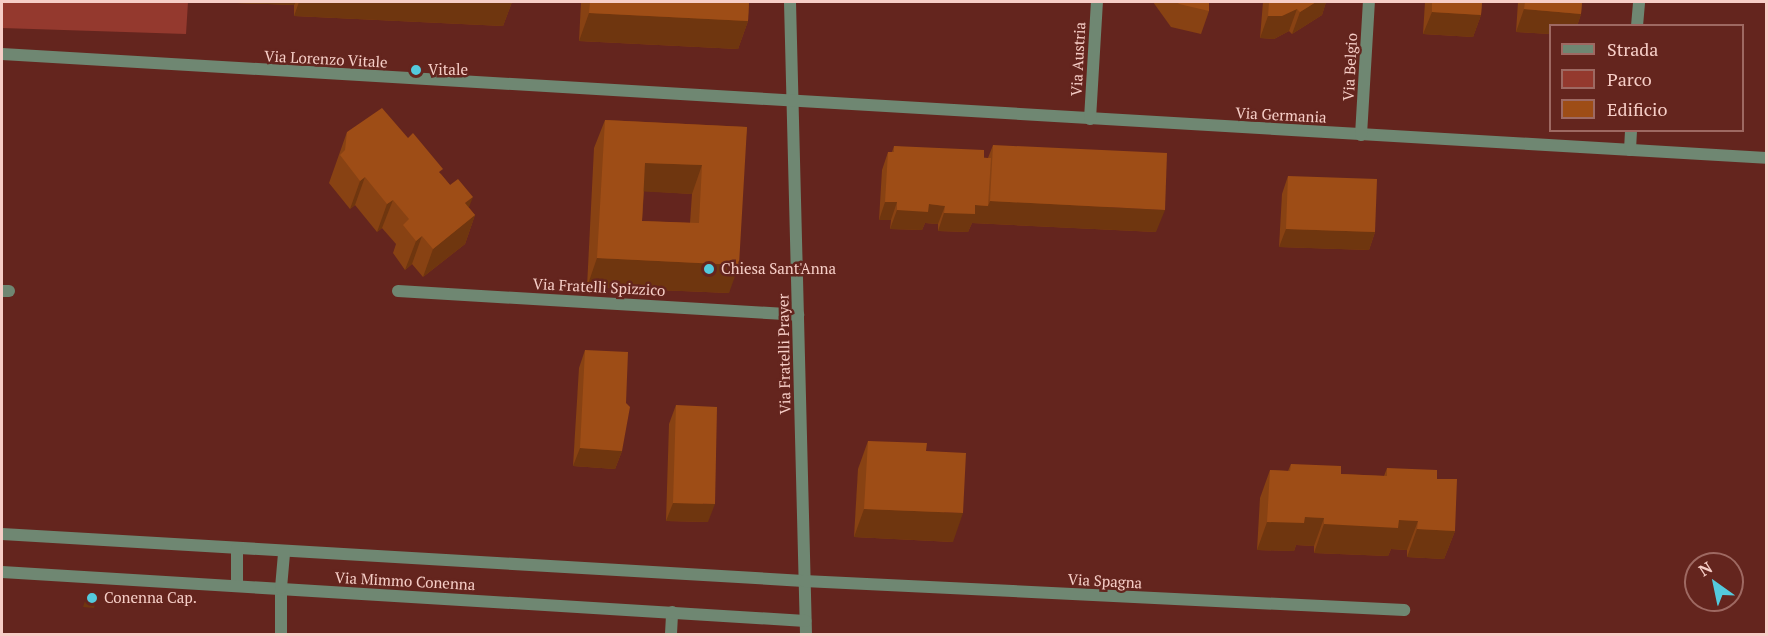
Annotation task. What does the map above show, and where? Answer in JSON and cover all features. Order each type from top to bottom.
[{"type":"street","name":"Via Fratelli Prayer","points":[[790,2],[806,634]]},
{"type":"street","name":"Via Austria","points":[[1090,119],[1096,2]]},
{"type":"street","name":"Via Belgio","points":[[1361,135],[1369,2]]},
{"type":"street","points":[[1637,24],[1639,2]]},
{"type":"street","name":"Via Lorenzo Vitale","points":[[2,54],[793,102]]},
{"type":"street","name":"Via Germania","points":[[793,102],[1767,158]]},
{"type":"street","points":[[1630,150],[1631,132]]},
{"type":"street","name":"Via Fratelli Spizzico","points":[[398,291],[798,315]]},
{"type":"street","name":"Via Mimmo Conenna","points":[[2,534],[804,581]]},
{"type":"street","points":[[237,548],[237,585]]},
{"type":"street","points":[[281,634],[284,551]]},
{"type":"street","name":"Via Mimmo Conenna","points":[[2,572],[806,621]]},
{"type":"street","name":"Via Spagna","points":[[804,581],[1404,610]]},
{"type":"street","points":[[671,634],[672,612]]},
{"type":"green space","points":[[2,2],[188,2],[186,34],[2,28]]},
{"type":"building","points":[[590,2],[749,2],[748,21],[589,13]]},
{"type":"building","points":[[1177,2],[1209,2],[1209,11],[1179,4]]},
{"type":"building","points":[[1269,2],[1316,2],[1300,12],[1297,9],[1282,16],[1268,16]]},
{"type":"building","points":[[1432,2],[1482,2],[1481,15],[1432,12]]},
{"type":"building","points":[[1525,2],[1582,2],[1581,14],[1524,9]]},
{"type":"building","points":[[382,108],[408,138],[413,133],[443,169],[439,172],[450,185],[458,179],[473,197],[465,203],[475,215],[433,249],[422,236],[416,241],[403,225],[409,219],[393,200],[387,204],[365,177],[360,181],[340,155],[345,150],[347,132]]},
{"type":"building","points":[[605,120],[747,127],[739,265],[597,258]],"holes":[[[645,163],[702,165],[699,223],[642,221]]]},
{"type":"building","points":[[993,145],[1167,153],[1165,210],[990,201]]},
{"type":"building","points":[[894,146],[984,150],[984,158],[991,158],[988,206],[975,205],[975,214],[944,213],[945,206],[929,204],[928,212],[897,210],[897,202],[885,202],[888,152],[894,152]]},
{"type":"building","points":[[1288,176],[1377,179],[1375,232],[1286,229]]},
{"type":"building","points":[[585,350],[628,352],[626,403],[630,407],[622,451],[580,448]]},
{"type":"building","points":[[676,405],[717,407],[715,504],[673,503]]},
{"type":"building","points":[[868,441],[927,443],[926,451],[966,453],[963,513],[864,509]]},
{"type":"building","points":[[1291,464],[1341,466],[1341,474],[1387,476],[1387,468],[1437,470],[1437,479],[1457,479],[1455,531],[1417,529],[1418,521],[1399,520],[1398,528],[1324,524],[1324,518],[1305,517],[1304,523],[1267,522],[1270,470],[1290,471]]},
{"type":"building","points":[[85,595],[97,596],[96,601],[85,601]]},
{"type":"place","name":"Vitale","points":[[416,70]]},
{"type":"place","name":"Chiesa Sant'Anna","points":[[709,269]]},
{"type":"place","name":"Conenna Cap.","points":[[92,598]]}]
